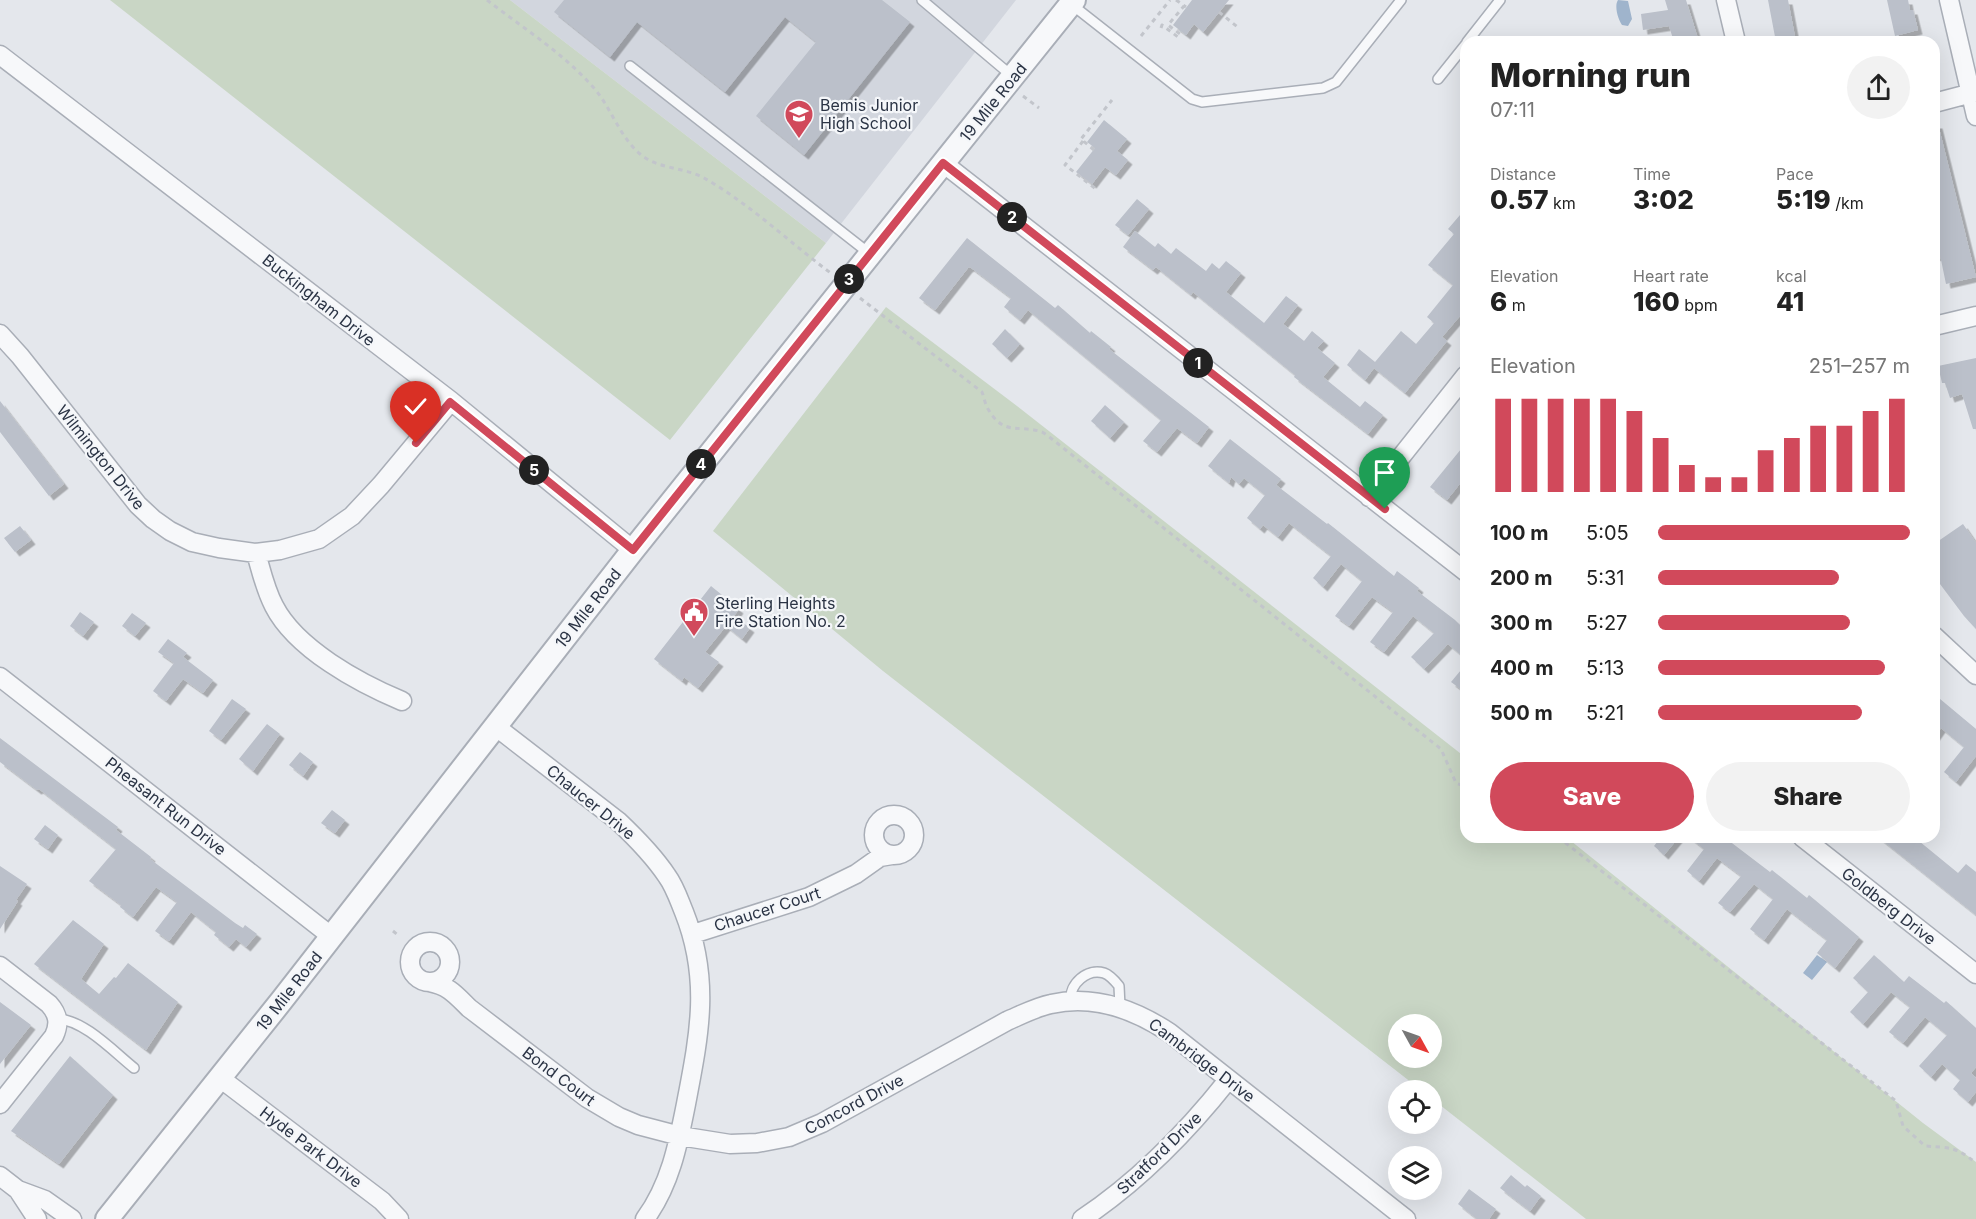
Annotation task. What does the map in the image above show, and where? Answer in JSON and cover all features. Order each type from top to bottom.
[{"type":"street","points":[[1726,0],[1735,36]]},
{"type":"street","points":[[1949,0],[1973,93],[1976,116]]},
{"type":"street","name":"19 Mile Road","points":[[107,1219],[633,550],[943,163],[1018,86],[1073,2]]},
{"type":"street","name":"Buckingham Drive","points":[[0,55],[450,402],[633,550]]},
{"type":"street","points":[[1940,101],[1973,93]]},
{"type":"street","points":[[943,163],[1460,567]]},
{"type":"street","points":[[1940,325],[1976,316]]},
{"type":"street","name":"Wilmington Drive","points":[[0,334],[138,505],[170,531],[192,542],[219,548],[256,552],[280,550],[319,539],[352,516],[450,402]]},
{"type":"street","points":[[1369,497],[1460,383]]},
{"type":"street","points":[[256,552],[274,607],[290,628],[312,649],[344,673],[402,702]]},
{"type":"street","points":[[1940,642],[1976,675]]},
{"type":"street","name":"Pheasant Run Drive","points":[[0,677],[331,936]]},
{"type":"street","name":"Chaucer Drive","points":[[495,726],[618,821],[659,864],[672,883],[693,934],[701,978],[701,1016],[680,1136]]},
{"type":"street","name":"Chaucer Court","points":[[693,934],[809,897],[856,874],[880,857],[904,852],[912,843],[913,831],[906,820],[901,817],[887,817],[877,825],[874,852],[870,863]]},
{"type":"street","points":[[874,838],[881,850],[892,855]]},
{"type":"street","name":"Goldberg Drive","points":[[1810,843],[1976,974]]},
{"type":"street","name":"Bond Court","points":[[452,991],[448,955],[441,945],[429,942],[417,947],[410,959],[410,965],[417,977],[442,985],[452,991],[469,1008],[603,1109],[638,1125],[680,1136]]},
{"type":"street","points":[[0,966],[49,1004],[55,1010],[58,1019],[54,1036],[0,1104]]},
{"type":"street","points":[[429,982],[436,981],[446,974],[449,968]]},
{"type":"street","name":"Cambridge Drive","points":[[969,1042],[1007,1021],[1050,1004],[1071,1001],[1104,1003],[1136,1013],[1170,1033],[1400,1217]]},
{"type":"street","name":"Concord Drive","points":[[680,1136],[729,1144],[757,1143],[789,1137],[822,1123],[969,1042]]},
{"type":"street","name":"Hyde Park Drive","points":[[220,1078],[382,1201],[399,1219]]},
{"type":"street","name":"Stratford Drive","points":[[1082,1219],[1138,1177],[1198,1116],[1228,1080]]},
{"type":"street","points":[[645,1219],[656,1205],[665,1185],[680,1136]]},
{"type":"street","points":[[0,1176],[18,1190],[45,1200],[72,1219]]},
{"type":"street","points":[[18,1190],[37,1219]]},
{"type":"lane","points":[[922,0],[1018,86]]},
{"type":"lane","points":[[1073,2],[1192,99],[1202,102],[1314,90],[1331,86],[1401,0]]},
{"type":"lane","points":[[1472,36],[1500,0]]},
{"type":"lane","points":[[1438,79],[1460,51]]},
{"type":"lane","points":[[630,66],[870,254]]},
{"type":"lane","points":[[1071,1001],[1071,992],[1075,984],[1089,974],[1097,972],[1106,974],[1119,986],[1120,1007]]},
{"type":"lane","points":[[58,1019],[66,1019],[82,1027],[134,1068]]},
{"type":"path","points":[[487,0],[579,73],[602,98],[631,145],[642,156],[702,177],[726,192],[836,277]]},
{"type":"path","points":[[1141,36],[1170,0]]},
{"type":"path","points":[[1161,28],[1162,26],[1178,37],[1180,34],[1168,25],[1185,7],[1176,0]]},
{"type":"path","points":[[1219,12],[1240,29]]},
{"type":"path","points":[[1018,86],[1039,108]]},
{"type":"path","points":[[1096,189],[1065,165],[1083,141],[1081,139],[1112,100]]},
{"type":"path","points":[[1090,127],[1095,132]]},
{"type":"path","points":[[1083,141],[1094,150]]},
{"type":"path","points":[[857,296],[982,392],[987,408],[999,422],[1012,430],[1029,429],[1042,433],[1057,443],[1441,749],[1455,783],[1460,785]]},
{"type":"path","points":[[1566,843],[1896,1101],[1903,1126],[1925,1146],[1951,1147],[1963,1152],[1976,1162]]},
{"type":"path","points":[[393,931],[399,936]]},
{"type":"shaded area","name":"Bemis Junior High School","points":[[510,0],[1016,0],[826,243]]},
{"type":"green space","points":[[110,0],[510,0],[826,243],[670,440]]},
{"type":"green space","points":[[886,307],[1017,406],[1460,753],[1460,843],[1573,843],[1923,1123],[1976,1162],[1976,1219],[1586,1219],[1442,1107],[1442,1080],[1408,1080],[1393,1068],[1442,1068],[1442,1014],[1388,1014],[1388,1064],[883,671],[713,531]]},
{"type":"water","points":[[1618,0],[1628,1],[1632,19],[1628,26],[1622,25],[1619,19],[1616,9]]},
{"type":"water","points":[[1817,955],[1827,962],[1812,980],[1803,973]]},
{"type":"building","points":[[564,0],[882,0],[910,22],[804,155],[756,116],[816,42],[785,17],[725,92],[637,22],[610,57],[554,12]]},
{"type":"building","points":[[1192,0],[1229,0],[1203,32],[1194,24],[1186,35],[1173,25]]},
{"type":"building","points":[[1665,0],[1686,0],[1697,36],[1672,36],[1669,26],[1643,30],[1641,14],[1668,10]]},
{"type":"building","points":[[1768,0],[1788,0],[1795,36],[1775,36]]},
{"type":"building","points":[[1887,0],[1908,0],[1918,30],[1895,36]]},
{"type":"building","points":[[1104,120],[1127,139],[1117,151],[1128,160],[1116,175],[1105,167],[1092,184],[1076,172],[1095,148],[1087,142]]},
{"type":"building","points":[[1940,132],[1976,277],[1946,284],[1940,255]]},
{"type":"building","points":[[1137,199],[1149,209],[1128,235],[1115,225]]},
{"type":"building","points":[[1460,215],[1460,316],[1442,337],[1447,341],[1405,393],[1374,368],[1365,380],[1347,365],[1359,349],[1375,362],[1401,331],[1416,344],[1434,323],[1427,317],[1453,285],[1428,265],[1454,234],[1448,229]]},
{"type":"building","points":[[1135,231],[1155,247],[1158,243],[1171,254],[1176,248],[1206,271],[1212,263],[1219,269],[1226,261],[1241,273],[1226,292],[1264,323],[1286,296],[1298,305],[1283,324],[1304,341],[1312,331],[1324,341],[1317,348],[1335,363],[1323,377],[1360,407],[1365,401],[1383,415],[1368,434],[1294,377],[1295,375],[1193,292],[1191,295],[1156,267],[1153,270],[1123,247]]},
{"type":"building","points":[[967,238],[1055,308],[1058,305],[1090,333],[1091,331],[1111,347],[1109,349],[1209,427],[1197,443],[1177,428],[1157,452],[1143,441],[1161,420],[1028,310],[1020,320],[1004,307],[1011,298],[970,267],[935,310],[919,298]]},
{"type":"building","points":[[1005,329],[1020,344],[1007,358],[992,344]]},
{"type":"building","points":[[1976,358],[1976,429],[1973,429],[1962,394],[1950,398],[1945,383],[1942,383],[1940,366]]},
{"type":"building","points":[[0,401],[64,484],[49,496],[0,432]]},
{"type":"building","points":[[1105,405],[1124,422],[1110,438],[1091,421]]},
{"type":"building","points":[[1230,439],[1281,479],[1276,485],[1394,576],[1397,571],[1419,588],[1417,591],[1455,620],[1460,625],[1460,654],[1448,644],[1424,669],[1411,657],[1434,633],[1413,616],[1384,652],[1370,642],[1393,612],[1372,597],[1349,626],[1335,616],[1362,581],[1341,564],[1323,587],[1313,578],[1331,556],[1289,523],[1278,537],[1263,525],[1260,529],[1247,518],[1265,495],[1244,478],[1239,484],[1231,477],[1229,483],[1208,466]]},
{"type":"building","points":[[1460,450],[1460,484],[1447,500],[1430,487]]},
{"type":"building","points":[[1963,524],[1976,543],[1976,629],[1940,584],[1940,540]]},
{"type":"building","points":[[20,526],[31,540],[15,552],[4,538]]},
{"type":"building","name":"Sterling Heights Fire Station No. 2","points":[[711,586],[739,609],[734,616],[750,628],[742,639],[726,626],[705,652],[719,662],[698,688],[684,677],[682,681],[654,659]]},
{"type":"building","points":[[80,612],[94,622],[83,636],[70,626]]},
{"type":"building","points":[[132,613],[146,623],[135,636],[122,626]]},
{"type":"building","points":[[168,639],[187,653],[183,657],[213,680],[203,693],[183,679],[166,701],[153,691],[174,663],[158,652]]},
{"type":"building","points":[[1460,671],[1460,689],[1451,682]]},
{"type":"building","points":[[232,699],[246,709],[221,740],[209,731]]},
{"type":"building","points":[[1940,699],[1976,729],[1976,756],[1956,782],[1944,772],[1964,747],[1941,728]]},
{"type":"building","points":[[267,724],[280,734],[253,771],[239,759]]},
{"type":"building","points":[[0,738],[118,827],[116,830],[151,857],[150,859],[235,923],[243,928],[245,925],[257,934],[246,947],[236,939],[229,947],[214,935],[216,932],[191,912],[169,941],[155,931],[177,902],[156,887],[133,917],[89,881],[116,849],[0,762]]},
{"type":"building","points":[[300,752],[313,762],[303,776],[289,765]]},
{"type":"building","points":[[332,810],[345,820],[335,833],[321,823]]},
{"type":"building","points":[[45,825],[58,835],[48,849],[34,839]]},
{"type":"building","points":[[1656,843],[1674,843],[1664,855],[1654,846]]},
{"type":"building","points":[[1696,843],[1732,843],[1770,872],[1772,870],[1807,898],[1809,895],[1859,937],[1835,968],[1817,953],[1827,940],[1787,909],[1764,940],[1750,929],[1773,899],[1754,884],[1730,912],[1718,903],[1741,876],[1717,858],[1699,881],[1687,871],[1704,849]]},
{"type":"building","points":[[1886,843],[1921,843],[1958,873],[1966,864],[1976,872],[1976,915]]},
{"type":"building","points":[[0,866],[27,884],[0,929]]},
{"type":"building","points":[[73,920],[104,944],[81,979],[99,994],[128,963],[178,1002],[146,1050],[34,964]]},
{"type":"building","points":[[1874,955],[1904,982],[1909,976],[1944,1003],[1946,1001],[1976,1028],[1976,1067],[1971,1073],[1976,1078],[1976,1092],[1968,1102],[1953,1089],[1960,1080],[1942,1064],[1931,1077],[1919,1066],[1947,1035],[1925,1017],[1903,1043],[1889,1032],[1910,1007],[1891,992],[1863,1024],[1850,1012],[1868,992],[1853,978]]},
{"type":"building","points":[[0,1002],[31,1025],[0,1064]]},
{"type":"building","points":[[70,1056],[113,1095],[59,1164],[11,1131]]},
{"type":"building","points":[[1511,1175],[1525,1187],[1527,1185],[1541,1196],[1530,1211],[1500,1188]]},
{"type":"building","points":[[1469,1189],[1496,1209],[1489,1219],[1477,1219],[1458,1204]]},
{"type":"place","name":"Bemis Junior High School","points":[[799,140]]},
{"type":"place","name":"Sterling Heights Fire Station No. 2","points":[[694,638]]},
{"type":"route","points":[[416,443],[450,402],[633,550],[943,163],[1385,509]]}]
